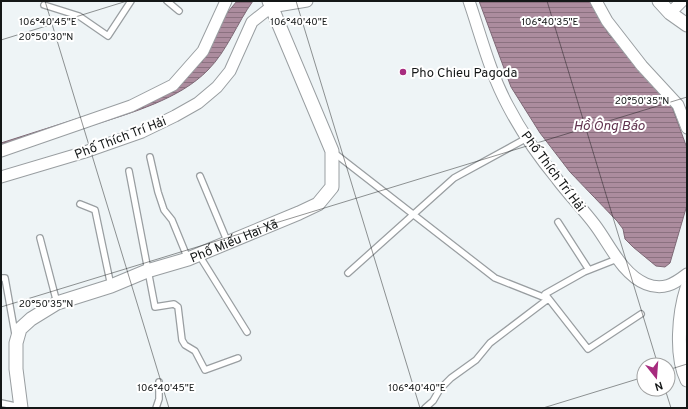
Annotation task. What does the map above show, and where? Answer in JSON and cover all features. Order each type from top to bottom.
[{"type":"street","name":"Phố Thích Trí Hải","points":[[1,151],[131,106],[173,85],[203,50],[226,1]]},
{"type":"street","name":"Phố Thích Trí Hải","points":[[1,177],[85,152],[142,132],[198,103],[217,87],[230,71],[252,22],[270,4],[307,1]]},
{"type":"street","name":"Phố Thích Trí Hải","points":[[469,1],[489,64],[508,106],[527,138],[556,178],[595,225],[617,259],[637,278],[646,284],[661,288],[675,283],[687,274]]},
{"type":"street","points":[[596,1],[606,21],[642,66],[682,107],[687,128]]},
{"type":"street","points":[[659,1],[670,13],[687,25]]},
{"type":"street","points":[[670,13],[682,1]]},
{"type":"street","name":"Phố Miếu Hai Xã","points":[[21,408],[16,369],[16,343],[20,329],[31,319],[57,303],[111,286],[147,271],[193,257],[228,244],[318,204],[332,187],[332,151],[270,4]]},
{"type":"street","points":[[687,288],[679,337],[683,369],[687,380]]},
{"type":"lane","points":[[44,5],[79,16],[108,36],[131,1]]},
{"type":"lane","points":[[167,1],[179,11]]},
{"type":"lane","points":[[348,273],[454,178],[527,138]]},
{"type":"lane","points":[[332,151],[495,278],[548,299]]},
{"type":"lane","points":[[150,157],[158,192],[164,210],[172,220],[193,257],[247,332]]},
{"type":"lane","points":[[129,171],[155,307],[174,304],[178,306],[182,340],[185,346],[195,351],[205,370],[238,358]]},
{"type":"lane","points":[[200,176],[228,244]]},
{"type":"lane","points":[[80,204],[95,210],[111,286]]},
{"type":"lane","points":[[558,222],[589,270]]},
{"type":"lane","points":[[40,238],[57,303]]},
{"type":"lane","points":[[617,259],[589,270],[545,294],[588,349],[640,314]]},
{"type":"lane","points":[[1,278],[5,278],[16,343]]},
{"type":"lane","points":[[425,408],[434,401],[440,390],[451,378],[476,360],[490,343],[548,299]]},
{"type":"lane","points":[[156,408],[159,399],[159,382]]},
{"type":"lane","points":[[2,405],[21,408]]},
{"type":"water","points":[[237,1],[253,1],[215,62],[197,80],[184,89],[139,110],[47,140],[1,157],[1,143],[145,97],[168,86],[202,62],[227,13]]},
{"type":"water","name":"Hồ Ông Báo","points":[[479,1],[590,1],[609,35],[617,41],[672,107],[687,148],[687,205],[670,263],[665,267],[656,266],[625,239],[623,229],[617,221],[570,172],[540,133],[511,87]]},
{"type":"place","name":"Pho Chieu Pagoda","points":[[403,72]]}]
